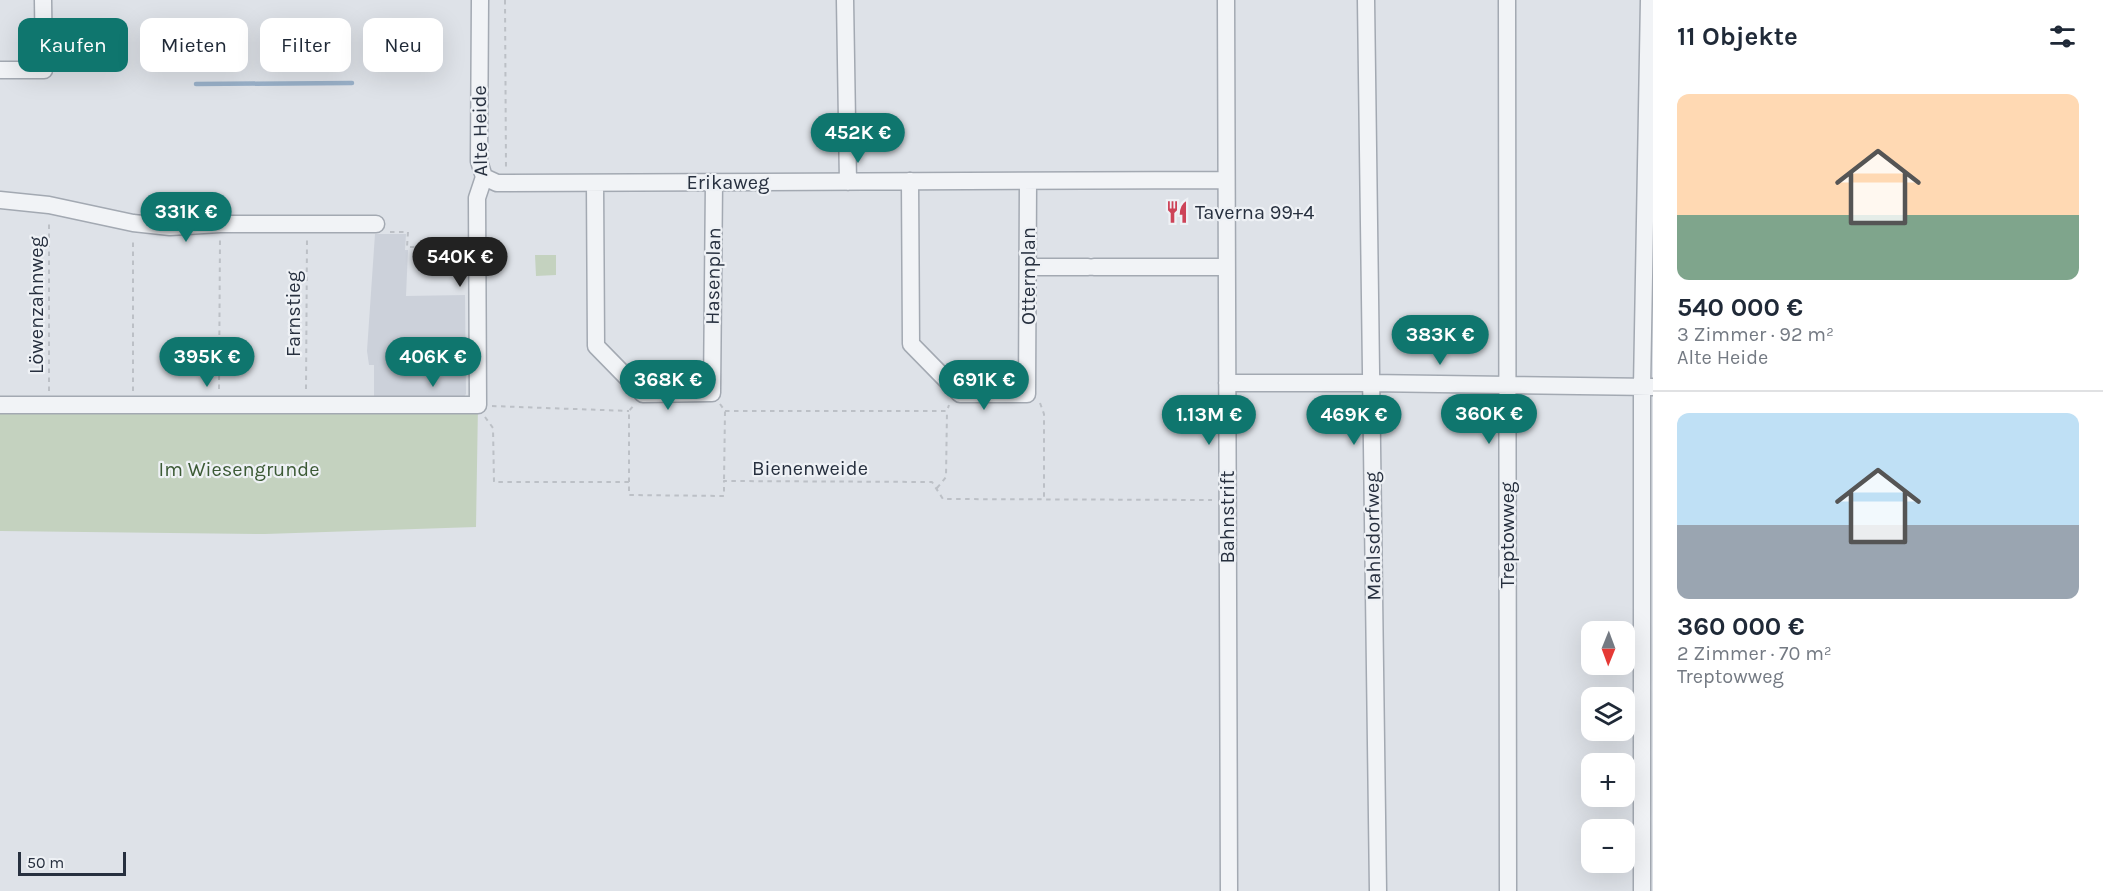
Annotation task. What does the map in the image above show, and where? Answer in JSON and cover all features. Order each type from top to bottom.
[{"type":"street","points":[[0,70],[44,70],[43,0]]},
{"type":"street","name":"Alte Heide","points":[[478,405],[477,198],[484,177],[479,161],[480,0]]},
{"type":"street","points":[[845,0],[848,182]]},
{"type":"street","name":"Bahnstrift","points":[[1226,0],[1229,891]]},
{"type":"street","name":"Mahlsdorfweg","points":[[1366,0],[1378,891]]},
{"type":"street","name":"Treptowweg","points":[[1508,0],[1506,384],[1508,891]]},
{"type":"street","points":[[1642,891],[1647,693],[1649,0]]},
{"type":"street","name":"Erikaweg","points":[[484,177],[497,183],[1225,180]]},
{"type":"street","points":[[910,181],[911,344],[960,394],[1028,394]]},
{"type":"street","name":"Otternplan","points":[[1028,181],[1028,394]]},
{"type":"street","name":"Hasenplan","points":[[712,393],[714,182]]},
{"type":"street","points":[[595,183],[596,346],[643,394],[712,393]]},
{"type":"street","points":[[0,200],[49,205],[133,223],[170,227],[220,224],[376,224]]},
{"type":"street","points":[[1028,267],[1226,267]]},
{"type":"street","points":[[1227,383],[1647,387]]},
{"type":"street","points":[[0,405],[478,405]]},
{"type":"path","points":[[505,0],[506,183]]},
{"type":"path","name":"Löwenzahnweg","points":[[49,205],[49,405]]},
{"type":"path","points":[[133,223],[133,405]]},
{"type":"path","points":[[219,406],[220,224]]},
{"type":"path","name":"Farnstieg","points":[[306,405],[308,224]]},
{"type":"path","points":[[376,224],[376,231],[408,232],[407,247],[477,247]]},
{"type":"path","points":[[936,489],[946,477],[947,411],[954,388]]},
{"type":"path","points":[[712,393],[725,411],[724,481]]},
{"type":"path","points":[[478,405],[493,428],[494,482],[629,482],[629,411],[643,394]]},
{"type":"path","points":[[1028,394],[1042,404],[1044,414],[1044,499]]},
{"type":"path","points":[[478,405],[629,411]]},
{"type":"path","points":[[725,411],[947,411]]},
{"type":"path","name":"Bienenweide","points":[[629,482],[629,495],[724,496],[724,481],[932,482],[943,499],[1227,501]]},
{"type":"shaded area","points":[[375,234],[406,234],[405,250],[408,250],[406,296],[465,295],[466,394],[463,398],[374,400],[374,365],[369,365],[367,351]]},
{"type":"green space","points":[[535,255],[556,255],[556,275],[536,276]]},
{"type":"green space","name":"Im Wiesengrunde","points":[[0,405],[478,405],[476,527],[265,534],[0,531]]},
{"type":"waterway","points":[[196,84],[352,83]]},
{"type":"place","name":"Taverna 99+4","points":[[1177,212]]}]
